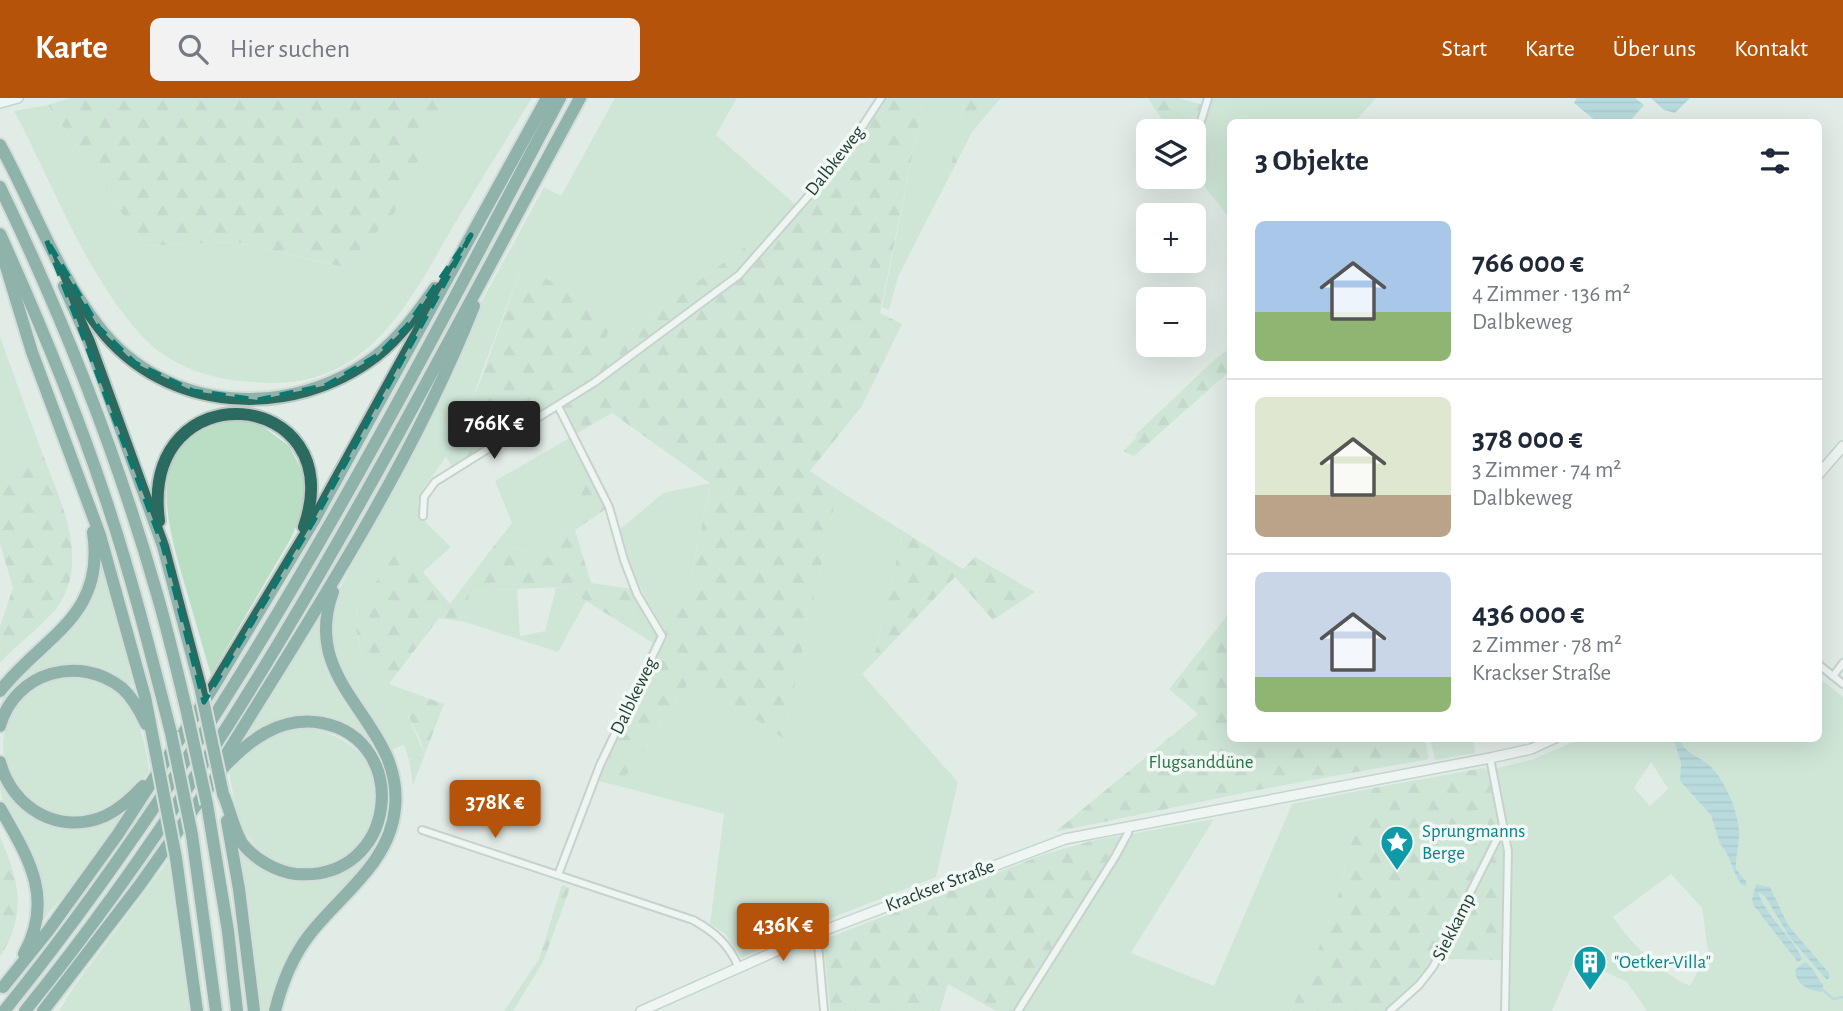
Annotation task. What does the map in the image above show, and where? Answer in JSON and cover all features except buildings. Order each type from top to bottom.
[{"type":"highway","points":[[0,762],[8,784],[26,805],[48,817],[75,822],[102,817],[129,801],[175,738],[313,522],[547,98]]},
{"type":"highway","points":[[4,1011],[107,877],[238,680],[344,499],[560,98]]},
{"type":"highway","points":[[25,1011],[98,916],[221,736],[357,507],[580,98]]},
{"type":"highway","points":[[0,145],[69,283],[99,328],[135,363],[193,391],[214,397],[258,400],[295,395],[327,385],[354,371],[377,355],[407,326],[471,235]]},
{"type":"highway","points":[[0,187],[53,303],[106,437],[158,596],[186,708],[201,806],[228,931],[237,1011]]},
{"type":"highway","points":[[0,234],[61,374],[105,497],[137,601],[175,738],[192,835],[216,1011]]},
{"type":"highway","points":[[46,239],[89,342],[163,546],[200,686],[223,794],[239,889],[254,1011]]},
{"type":"highway","points":[[0,247],[32,352],[100,535],[124,618],[154,738],[176,858],[197,1011]]},
{"type":"highway","points":[[43,1011],[201,806],[401,465],[442,384],[497,251]]},
{"type":"highway","points":[[163,546],[158,489],[166,457],[194,425],[223,414],[240,413],[258,416],[283,429],[302,450],[312,493],[310,508],[295,549]]},
{"type":"highway","points":[[0,691],[65,628],[84,600],[95,556],[90,511]]},
{"type":"highway","points":[[275,1011],[283,982],[299,950],[324,918],[370,870],[390,831],[395,810],[396,788],[387,753],[343,689],[333,669],[327,647],[326,626],[330,601],[344,566]]},
{"type":"highway","points":[[0,726],[7,707],[27,684],[55,672],[83,671],[104,677],[123,689],[133,699],[154,738]]},
{"type":"highway","points":[[201,806],[221,770],[251,742],[280,725],[310,722],[337,728],[363,747],[377,770],[383,802],[374,833],[365,847],[343,865],[329,872],[312,875],[276,869],[252,853],[242,842],[223,794]]},
{"type":"highway","points":[[1,989],[64,910],[153,783],[175,738]]},
{"type":"highway","points":[[0,808],[31,864],[38,905],[27,948],[1,989]]},
{"type":"highway","points":[[51,1011],[77,969]]},
{"type":"street","points":[[3,101],[18,98]]},
{"type":"street","name":"Dalbkeweg","points":[[423,516],[424,497],[435,482],[595,382],[739,275],[841,159],[881,98]]},
{"type":"street","points":[[1202,119],[1208,98]]},
{"type":"street","name":"Dalbkeweg","points":[[558,406],[609,507],[637,594],[662,636],[600,765],[558,875]]},
{"type":"street","points":[[1822,470],[1843,446]]},
{"type":"street","points":[[1833,676],[1843,663]]},
{"type":"street","points":[[1822,667],[1843,684]]},
{"type":"street","name":"Krackser Straße","points":[[641,1011],[817,933],[1065,839],[1490,758],[1531,749],[1546,742]]},
{"type":"street","points":[[1490,758],[1508,852],[1504,1011]]},
{"type":"street","points":[[1018,1011],[1115,857],[1129,826]]},
{"type":"street","points":[[422,830],[693,920],[711,930],[729,947],[738,966]]},
{"type":"street","name":"Siekkamp","points":[[1390,1011],[1419,985],[1433,967],[1499,837],[1505,835]]},
{"type":"street","points":[[817,933],[824,1011]]},
{"type":"highlighted area","points":[[471,235],[313,522],[204,702],[163,546],[46,239],[99,328],[135,363],[193,391],[258,400],[327,385],[378,355],[407,326]]},
{"type":"green space","points":[[70,98],[447,98],[394,214],[343,267],[236,242],[144,246],[48,105]]},
{"type":"green space","points":[[447,98],[532,98],[408,302],[375,342],[356,358],[323,375],[277,383],[226,379],[198,372],[160,352],[138,332],[118,307],[85,253],[14,111],[48,105],[144,246],[236,242],[342,267],[394,214]]},
{"type":"green space","points":[[615,98],[737,98],[716,135],[796,205],[760,247],[753,241],[603,351],[521,268],[464,420],[446,457],[421,492],[418,503],[422,519],[451,547],[423,572],[395,555],[358,609],[356,630],[361,652],[406,712],[425,754],[409,760],[404,745],[391,750],[372,717],[344,681],[334,655],[331,634],[335,599],[412,457],[482,301],[544,187],[561,196]]},
{"type":"green space","points":[[886,98],[924,98],[880,313],[902,324],[862,406],[810,471],[838,490],[783,738],[693,676],[619,786],[598,781],[691,575],[711,484],[612,413],[576,434],[562,407],[593,388],[741,279],[844,160]]},
{"type":"green space","points":[[924,98],[965,98],[948,179],[898,277],[889,310],[882,307]]},
{"type":"green space","points":[[965,98],[1001,98],[972,132],[948,179]]},
{"type":"green space","points":[[1148,98],[1179,98],[1203,105],[1199,119],[1161,119]]},
{"type":"green space","points":[[1211,98],[1376,98],[1358,119],[1227,119],[1227,215],[1206,188],[1204,119]]},
{"type":"green space","points":[[753,241],[760,247],[738,272],[596,377],[453,468],[446,457],[481,379],[521,268],[614,308],[603,351]]},
{"type":"green space","points":[[0,337],[43,455],[0,471]]},
{"type":"green space","points":[[1227,350],[1227,374],[1134,456],[1123,451],[1137,437],[1135,435]]},
{"type":"green space","points":[[233,420],[258,423],[289,446],[301,469],[306,491],[302,513],[291,538],[211,675],[171,532],[167,483],[172,462],[184,444],[204,430]]},
{"type":"green space","points":[[571,437],[590,476],[550,558],[496,543],[512,523],[495,481]]},
{"type":"green space","points":[[43,455],[70,533],[71,573],[66,592],[55,610],[0,663],[0,626],[13,588],[0,544],[0,471]]},
{"type":"green space","points":[[590,476],[606,509],[575,530],[591,583],[633,589],[637,600],[629,628],[564,587],[469,591],[465,622],[439,618],[389,684],[444,704],[425,754],[406,712],[361,652],[356,630],[358,609],[395,554],[423,572],[450,604],[496,543],[550,558]]},
{"type":"green space","points":[[711,483],[691,575],[666,632],[638,583],[619,530],[663,493]]},
{"type":"green space","points":[[838,490],[903,531],[873,663],[862,674],[958,782],[936,877],[811,926],[742,958],[725,934],[710,924],[724,814],[619,786],[693,676],[783,737]]},
{"type":"green space","points":[[903,531],[963,569],[975,557],[1035,592],[993,620],[955,577],[873,663]]},
{"type":"green space","points":[[103,562],[133,686],[99,669],[68,664],[54,666],[29,678],[18,687],[0,712],[10,687],[20,675],[79,620],[90,600],[99,564]]},
{"type":"green space","points":[[564,587],[586,601],[558,652],[465,622],[468,591],[517,589],[520,636],[545,631],[556,588]]},
{"type":"green space","points":[[637,600],[659,635],[656,645],[629,628]]},
{"type":"green space","name":"Flugsanddüne","points":[[1227,616],[1227,742],[1426,742],[1429,759],[1258,790],[1055,832],[1198,714],[1169,689]]},
{"type":"green space","points":[[319,618],[324,664],[335,688],[384,757],[388,768],[391,800],[387,799],[385,778],[361,739],[286,720],[267,725],[242,742]]},
{"type":"green space","points":[[57,676],[85,677],[101,682],[113,690],[132,712],[144,741],[149,771],[134,788],[97,811],[57,815],[38,808],[22,795],[6,762],[4,740],[11,712],[28,691]]},
{"type":"green space","points":[[1822,680],[1843,697],[1843,1011],[1647,1011],[1627,982],[1575,958],[1552,1011],[1509,1011],[1511,851],[1496,771],[1498,768],[1534,759],[1573,742],[1822,742]],"holes":[[[1651,762],[1668,789],[1650,806],[1634,788]],[[1671,874],[1702,908],[1708,952],[1690,986],[1667,973],[1647,956],[1613,917]]]},
{"type":"green space","points":[[310,728],[349,744],[370,769],[377,797],[371,825],[355,849],[331,866],[303,870],[273,859],[250,839],[239,817],[229,771],[265,740],[285,732]]},
{"type":"green space","points":[[1431,742],[1473,742],[1475,753],[1435,760]]},
{"type":"green space","points":[[425,754],[413,785],[409,760]]},
{"type":"green space","points":[[1483,768],[1488,770],[1504,848],[1501,960],[1442,959],[1419,989],[1395,1011],[1290,1011],[1306,980],[1337,899],[1353,836],[1373,788]]},
{"type":"green space","points":[[0,783],[15,804],[35,819],[47,824],[71,828],[122,817],[42,921],[42,890],[38,871],[26,842],[6,807]]},
{"type":"green space","points":[[1373,788],[1353,836],[1337,899],[1306,980],[1290,1011],[1022,1011],[1131,834],[1214,819],[1131,953],[1214,986],[1292,804]]},
{"type":"green space","points":[[382,835],[356,876],[321,911],[306,931],[281,974],[268,1011],[260,1011],[240,847],[286,877],[306,881],[318,880],[342,869]]},
{"type":"green space","points":[[1124,835],[1015,1011],[996,1011],[948,984],[940,1011],[830,1011],[825,939],[1045,854]]},
{"type":"green space","points":[[0,837],[12,868],[18,897],[14,926],[0,957]]},
{"type":"green space","points":[[168,861],[190,1011],[59,1011],[75,985]]},
{"type":"green space","points":[[562,885],[570,888],[543,962],[513,1011],[504,1011],[539,959]]},
{"type":"water","points":[[1577,98],[1635,98],[1644,105],[1632,119],[1593,119],[1574,103]]},
{"type":"water","points":[[1651,98],[1690,98],[1675,113],[1664,110]]},
{"type":"water","points":[[1672,742],[1681,742],[1689,752],[1707,763],[1727,790],[1739,828],[1736,869],[1746,881],[1746,886],[1742,885],[1720,844],[1711,815],[1680,781],[1681,763]]},
{"type":"water","points":[[1756,884],[1770,887],[1788,925],[1829,973],[1827,980],[1790,938],[1765,896],[1758,892],[1767,910],[1797,949],[1802,958],[1800,961],[1797,961],[1754,906],[1752,900]]},
{"type":"water","points":[[1805,962],[1823,985],[1821,992],[1811,990],[1800,983],[1795,970]]},
{"type":"waterway","points":[[1822,989],[1833,999],[1843,997]]},
{"type":"place","name":"Sprungmanns Berge","points":[[1397,872]]},
{"type":"place","name":"\"Oetker-Villa\"","points":[[1590,992]]}]
